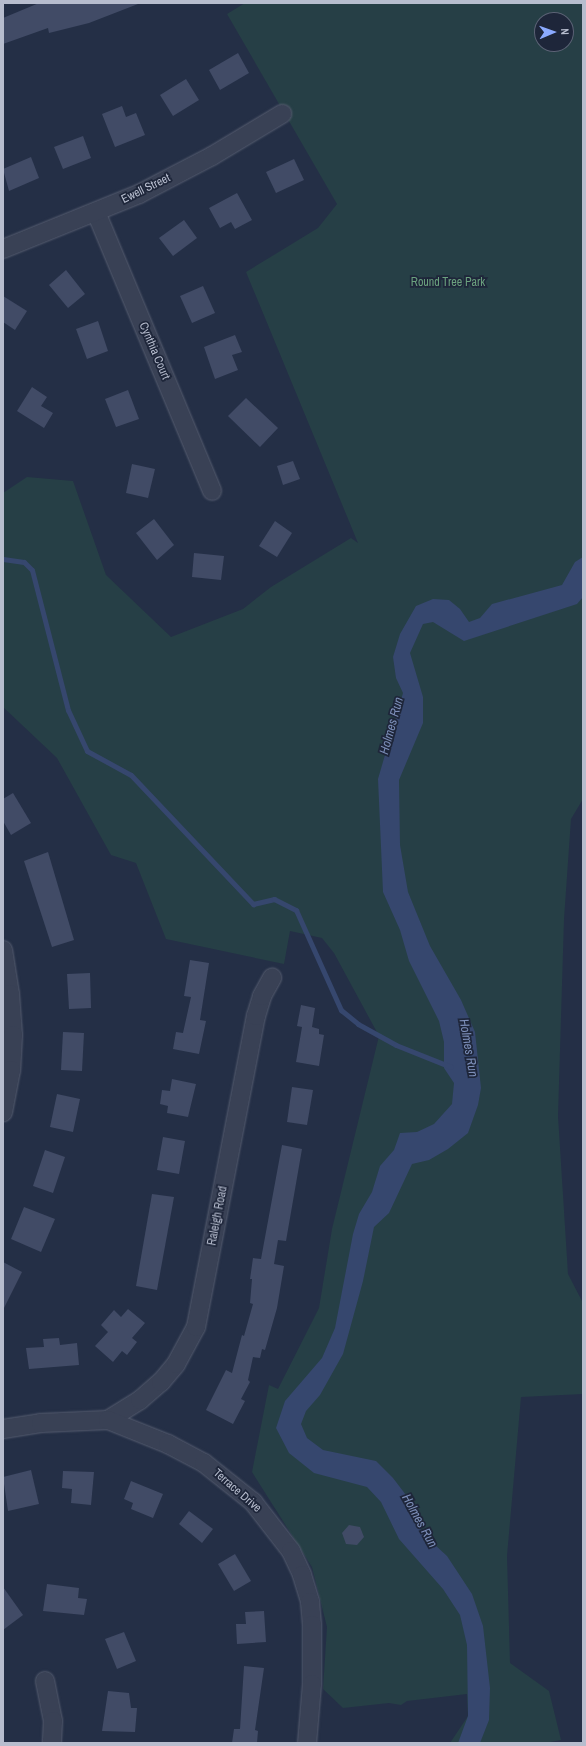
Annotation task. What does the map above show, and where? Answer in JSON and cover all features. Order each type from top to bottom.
[{"type":"street","name":"Ewell Street","points":[[3,249],[139,194],[212,156],[282,114]]},
{"type":"street","name":"Cynthia Court","points":[[96,212],[212,491]]},
{"type":"street","points":[[3,950],[10,994],[13,1036],[11,1070],[3,1112]]},
{"type":"street","name":"Raleigh Road","points":[[108,1420],[140,1400],[161,1382],[176,1364],[196,1327],[256,1016],[272,978]]},
{"type":"street","name":"Terrace Drive","points":[[3,1430],[41,1423],[108,1420],[168,1444],[204,1463],[230,1482],[258,1508],[291,1551],[302,1575],[310,1602],[312,1625],[307,1743]]},
{"type":"street","points":[[45,1681],[53,1721],[52,1743]]},
{"type":"green space","name":"Round Tree Park","points":[[245,3],[583,3],[583,799],[571,819],[564,919],[558,1116],[568,1274],[583,1303],[583,1394],[521,1397],[507,1556],[510,1663],[549,1691],[561,1740],[545,1743],[450,1743],[468,1716],[467,1694],[407,1701],[401,1705],[389,1703],[343,1708],[323,1689],[327,1627],[312,1567],[252,1472],[269,1385],[278,1389],[319,1308],[332,1229],[379,1036],[334,953],[322,938],[290,931],[284,964],[166,939],[136,863],[111,855],[57,758],[3,707],[3,493],[27,477],[73,481],[106,575],[171,637],[243,609],[271,587],[351,538],[358,543],[246,272],[318,228],[337,204],[227,14]]},
{"type":"water","name":"Holmes Run","points":[[583,557],[583,597],[577,604],[464,641],[433,622],[423,624],[410,653],[423,697],[423,723],[399,780],[400,845],[408,892],[430,946],[461,1000],[475,1032],[481,1088],[478,1105],[468,1133],[448,1149],[429,1160],[412,1164],[389,1213],[374,1227],[363,1281],[343,1354],[320,1395],[306,1411],[301,1424],[307,1438],[323,1450],[376,1461],[393,1478],[409,1499],[422,1533],[447,1556],[472,1594],[483,1626],[490,1688],[489,1720],[480,1743],[458,1743],[468,1716],[467,1645],[460,1615],[443,1589],[399,1539],[381,1502],[367,1487],[314,1473],[289,1453],[276,1428],[285,1401],[322,1358],[335,1328],[353,1234],[359,1214],[372,1192],[380,1166],[394,1150],[400,1133],[417,1132],[434,1124],[452,1104],[454,1083],[444,1068],[444,1042],[439,1021],[409,961],[400,930],[383,892],[378,779],[403,693],[396,678],[393,657],[400,634],[416,606],[433,599],[449,600],[460,609],[469,622],[480,618],[492,604],[562,585],[575,562]]},
{"type":"building","points":[[39,3],[138,4],[89,23],[49,33],[48,28],[3,44],[3,18]]},
{"type":"building","points":[[238,53],[249,73],[220,90],[209,70]]},
{"type":"building","points":[[186,79],[199,100],[173,116],[160,95]]},
{"type":"building","points":[[122,106],[126,117],[136,113],[145,135],[115,147],[102,114]]},
{"type":"building","points":[[83,136],[91,158],[63,169],[54,147]]},
{"type":"building","points":[[31,157],[39,178],[9,191],[3,169]]},
{"type":"building","points":[[294,159],[304,180],[276,193],[266,172]]},
{"type":"building","points":[[237,193],[252,220],[235,229],[231,222],[220,228],[209,208]]},
{"type":"building","points":[[184,220],[197,238],[173,256],[159,238]]},
{"type":"building","points":[[66,270],[85,294],[68,308],[49,285]]},
{"type":"building","points":[[203,286],[215,313],[192,323],[180,296]]},
{"type":"building","points":[[3,296],[27,311],[15,330],[3,322]]},
{"type":"building","points":[[98,321],[108,351],[87,359],[76,329]]},
{"type":"building","points":[[235,335],[242,352],[232,355],[238,370],[215,379],[204,347]]},
{"type":"building","points":[[32,387],[47,397],[41,406],[53,413],[44,428],[17,411]]},
{"type":"building","points":[[128,390],[139,419],[116,427],[105,399]]},
{"type":"building","points":[[246,398],[278,428],[260,447],[228,416]]},
{"type":"building","points":[[293,461],[300,479],[283,485],[277,466]]},
{"type":"building","points":[[132,464],[155,469],[148,498],[126,493]]},
{"type":"building","points":[[154,519],[174,545],[157,560],[136,533]]},
{"type":"building","points":[[275,521],[292,533],[277,557],[259,546]]},
{"type":"building","points":[[194,553],[224,556],[221,580],[192,577]]},
{"type":"building","points":[[13,793],[31,823],[11,835],[3,821],[3,799]]},
{"type":"building","points":[[48,852],[74,940],[52,947],[24,861]]},
{"type":"building","points":[[190,960],[209,963],[200,1020],[206,1021],[199,1054],[173,1049],[176,1032],[183,1033],[191,997],[184,996]]},
{"type":"building","points":[[90,973],[91,1008],[69,1009],[67,974]]},
{"type":"building","points":[[301,1005],[315,1008],[312,1027],[319,1029],[319,1034],[324,1035],[319,1066],[296,1062],[302,1027],[297,1026]]},
{"type":"building","points":[[63,1032],[84,1033],[82,1071],[61,1070]]},
{"type":"building","points":[[172,1079],[196,1084],[188,1117],[167,1113],[168,1106],[160,1104],[162,1090],[170,1091]]},
{"type":"building","points":[[292,1087],[313,1090],[307,1125],[287,1122]]},
{"type":"building","points":[[57,1094],[80,1099],[73,1132],[50,1127]]},
{"type":"building","points":[[163,1137],[185,1141],[179,1174],[157,1170]]},
{"type":"building","points":[[282,1145],[302,1149],[286,1241],[278,1240],[274,1264],[284,1266],[277,1308],[265,1350],[262,1349],[260,1358],[253,1357],[248,1380],[250,1382],[241,1399],[245,1401],[233,1424],[206,1410],[226,1370],[232,1373],[242,1335],[244,1336],[253,1304],[250,1303],[252,1279],[250,1279],[253,1258],[261,1259]]},
{"type":"building","points":[[45,1150],[65,1157],[53,1193],[33,1186]]},
{"type":"building","points":[[152,1194],[174,1197],[157,1290],[136,1286]]},
{"type":"building","points":[[24,1207],[55,1219],[41,1252],[11,1239]]},
{"type":"building","points":[[3,1262],[22,1272],[3,1310]]},
{"type":"building","points":[[128,1309],[145,1323],[132,1338],[137,1342],[127,1355],[122,1351],[113,1362],[95,1346],[108,1332],[101,1325],[114,1310],[121,1317]]},
{"type":"building","points":[[59,1338],[60,1345],[77,1343],[79,1365],[29,1369],[26,1348],[44,1347],[43,1339]]},
{"type":"building","points":[[31,1470],[39,1504],[8,1511],[3,1477]]},
{"type":"building","points":[[63,1471],[94,1472],[91,1505],[71,1503],[72,1489],[62,1488]]},
{"type":"building","points":[[131,1481],[163,1494],[153,1518],[131,1509],[133,1503],[124,1499]]},
{"type":"building","points":[[189,1511],[213,1529],[202,1543],[179,1524]]},
{"type":"building","points":[[349,1525],[360,1527],[364,1537],[357,1545],[346,1544],[342,1533]]},
{"type":"building","points":[[235,1554],[251,1581],[234,1591],[218,1564]]},
{"type":"building","points":[[47,1584],[79,1588],[78,1598],[87,1599],[84,1615],[43,1611]]},
{"type":"building","points":[[3,1587],[23,1615],[3,1630]]},
{"type":"building","points":[[264,1611],[266,1642],[237,1644],[236,1624],[246,1624],[245,1612]]},
{"type":"building","points":[[124,1632],[136,1661],[117,1669],[105,1639]]},
{"type":"building","points":[[244,1666],[264,1668],[255,1730],[258,1731],[257,1743],[232,1743],[234,1729],[240,1729]]},
{"type":"building","points":[[108,1691],[129,1693],[131,1708],[137,1708],[135,1732],[102,1731]]},
{"type":"waterway","points":[[3,559],[24,562],[32,570],[68,710],[87,751],[131,775],[253,904],[274,899],[296,910],[341,1010],[358,1024],[396,1045],[451,1067]]}]
